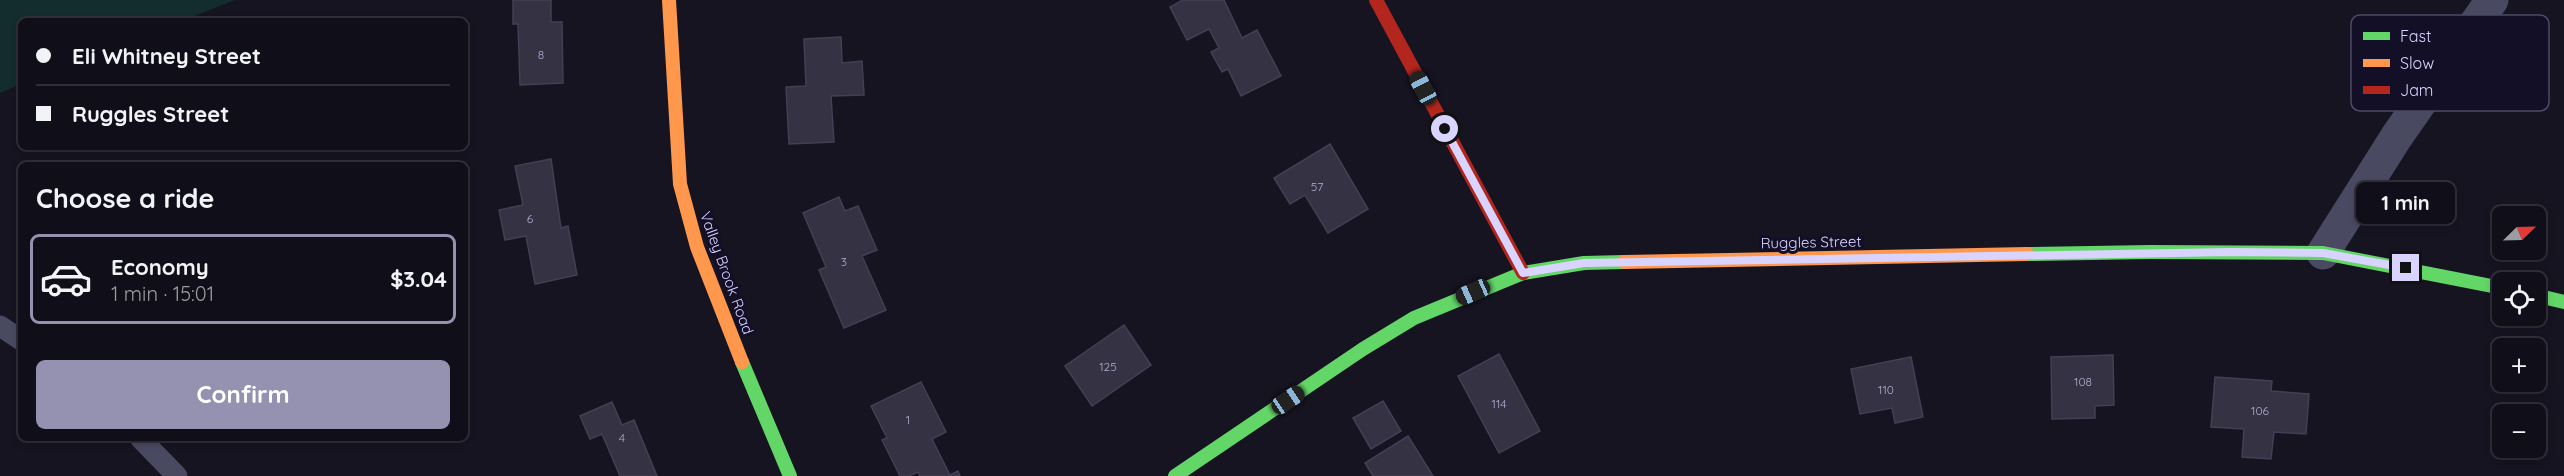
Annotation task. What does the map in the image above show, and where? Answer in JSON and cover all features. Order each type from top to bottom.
[{"type":"street","name":"Valley Brook Road","points":[[669,0],[680,184],[697,247],[790,476]]},
{"type":"street","points":[[1376,0],[1523,273]]},
{"type":"street","points":[[2482,15],[2492,0]]},
{"type":"street","points":[[2323,253],[2414,111]]},
{"type":"street","name":"Ruggles Street","points":[[1175,476],[1363,349],[1414,318],[1523,273],[1584,263],[2150,252],[2323,253],[2492,286]]},
{"type":"street","points":[[2546,298],[2564,302]]},
{"type":"lane","points":[[0,326],[18,338]]},
{"type":"lane","points":[[143,441],[177,476]]},
{"type":"green space","points":[[0,0],[235,0],[190,18],[18,18],[18,85],[0,93]]},
{"type":"building","points":[[513,0],[551,0],[551,22],[562,22],[563,83],[520,85],[518,24],[513,24]]},
{"type":"building","points":[[1183,0],[1224,0],[1242,38],[1257,30],[1281,76],[1241,96],[1228,69],[1222,72],[1211,52],[1219,48],[1209,29],[1187,40],[1170,7]]},
{"type":"building","points":[[841,37],[842,63],[862,61],[864,95],[831,96],[834,142],[789,144],[786,87],[806,86],[804,39]]},
{"type":"building","points":[[1330,144],[1368,209],[1328,233],[1305,195],[1290,204],[1274,178]]},
{"type":"building","points":[[551,159],[561,228],[568,226],[577,275],[535,284],[526,236],[505,240],[499,210],[523,205],[515,166]]},
{"type":"building","points":[[839,197],[845,211],[858,206],[877,250],[862,256],[886,310],[844,328],[819,270],[826,267],[803,213]]},
{"type":"building","points":[[1124,325],[1151,365],[1092,406],[1065,366]]},
{"type":"building","points":[[1499,354],[1540,431],[1499,453],[1458,376]]},
{"type":"building","points":[[2113,355],[2114,405],[2095,406],[2095,418],[2052,419],[2051,357]]},
{"type":"building","points":[[1911,357],[1923,417],[1895,423],[1892,408],[1860,414],[1851,369]]},
{"type":"building","points":[[2215,377],[2272,381],[2271,391],[2309,394],[2306,434],[2274,432],[2271,459],[2242,457],[2244,429],[2211,427]]},
{"type":"building","points":[[921,382],[946,432],[932,439],[950,475],[958,471],[960,476],[920,476],[918,472],[909,476],[900,476],[882,440],[887,438],[871,406]]},
{"type":"building","points":[[1383,401],[1401,431],[1371,449],[1353,418]]},
{"type":"building","points":[[612,402],[622,425],[634,420],[657,476],[620,476],[602,434],[590,439],[580,416]]},
{"type":"building","points":[[1408,436],[1433,476],[1373,476],[1365,463]]},
{"type":"traffic: fast","points":[[2027,254],[2323,253],[2492,286]]},
{"type":"traffic: fast","points":[[1175,476],[1363,349],[1414,318],[1523,273],[1584,263],[1624,262]]},
{"type":"traffic: fast","points":[[2546,298],[2564,302]]},
{"type":"traffic: fast","points":[[742,362],[790,476]]},
{"type":"traffic: slow","points":[[669,0],[680,184],[697,247],[742,362]]},
{"type":"traffic: slow","points":[[1624,262],[2027,254]]},
{"type":"traffic: jam","points":[[1376,0],[1523,273]]},
{"type":"route","points":[[1445,129],[1523,273],[1584,263],[2150,252],[2323,253],[2406,268]]}]
